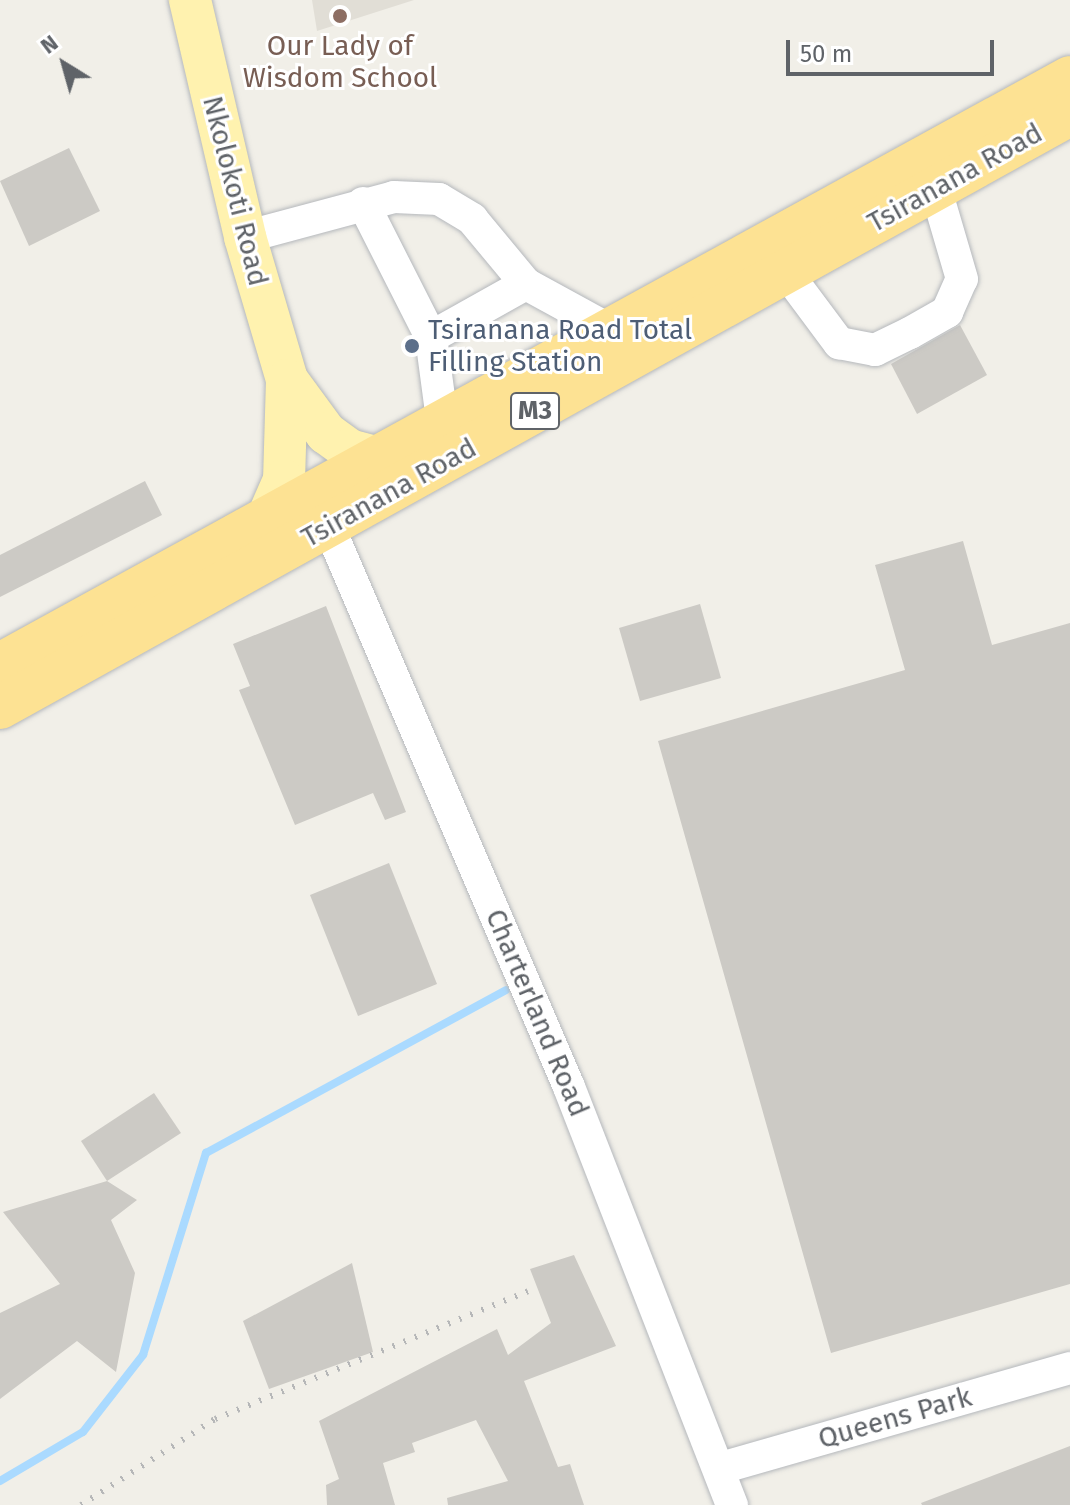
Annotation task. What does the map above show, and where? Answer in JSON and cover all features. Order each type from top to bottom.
[{"type":"highway","name":"Tsiranana Road","points":[[0,665],[267,519],[386,460],[612,331],[1070,78]]},
{"type":"highway","name":"Tsiranana Road","points":[[0,707],[1070,114]]},
{"type":"main road","name":"Nkolokoti Road","points":[[190,0],[245,237],[287,380],[284,480],[267,519]]},
{"type":"main road","name":"Nkolokoti Road","points":[[287,380],[326,433],[349,450],[386,460]]},
{"type":"street","points":[[786,272],[839,343],[875,350],[910,333],[947,312],[962,279],[936,190]]},
{"type":"street","points":[[245,237],[363,203],[439,199],[472,219],[526,284],[612,331]]},
{"type":"street","points":[[363,203],[431,337],[443,427]]},
{"type":"street","points":[[431,337],[526,284]]},
{"type":"street","name":"Charterland Road","points":[[329,527],[569,1087],[721,1468],[732,1505]]},
{"type":"street","name":"Queens Park","points":[[721,1468],[1070,1368]]},
{"type":"shaded area","name":"Our Lady of Wisdom School","points":[[312,0],[414,0],[317,31]]},
{"type":"building","points":[[69,148],[100,211],[29,246],[0,181]]},
{"type":"building","points":[[960,325],[987,375],[917,414],[891,364]]},
{"type":"building","points":[[145,481],[162,515],[0,597],[0,555]]},
{"type":"building","points":[[963,541],[992,645],[1070,623],[1070,1284],[831,1353],[658,741],[905,670],[875,565]]},
{"type":"building","points":[[700,604],[721,678],[640,701],[619,628]]},
{"type":"building","points":[[326,606],[406,812],[385,820],[373,793],[295,825],[239,690],[250,686],[233,644]]},
{"type":"building","points":[[389,863],[437,984],[358,1016],[310,895]]},
{"type":"building","points":[[154,1093],[181,1133],[107,1181],[81,1141]]},
{"type":"building","points":[[107,1181],[137,1200],[111,1220],[135,1273],[116,1372],[77,1341],[0,1399],[0,1313],[60,1284],[3,1212]]},
{"type":"building","points":[[574,1255],[616,1346],[524,1381],[558,1467],[570,1464],[584,1505],[448,1505],[447,1498],[508,1481],[476,1420],[412,1443],[415,1452],[383,1463],[395,1505],[327,1505],[326,1485],[339,1479],[319,1421],[497,1329],[508,1355],[551,1323],[530,1269]]},
{"type":"building","points":[[352,1263],[373,1352],[269,1389],[243,1321]]},
{"type":"building","points":[[1070,1446],[1070,1505],[921,1503]]},
{"type":"waterway","points":[[0,1481],[83,1432],[143,1355],[206,1153],[506,990]]},
{"type":"railway","points":[[81,1505],[215,1419],[528,1291]]},
{"type":"place","name":"Our Lady of Wisdom School","points":[[340,16]]},
{"type":"place","name":"Tsiranana Road Total Filling Station","points":[[412,346]]}]
